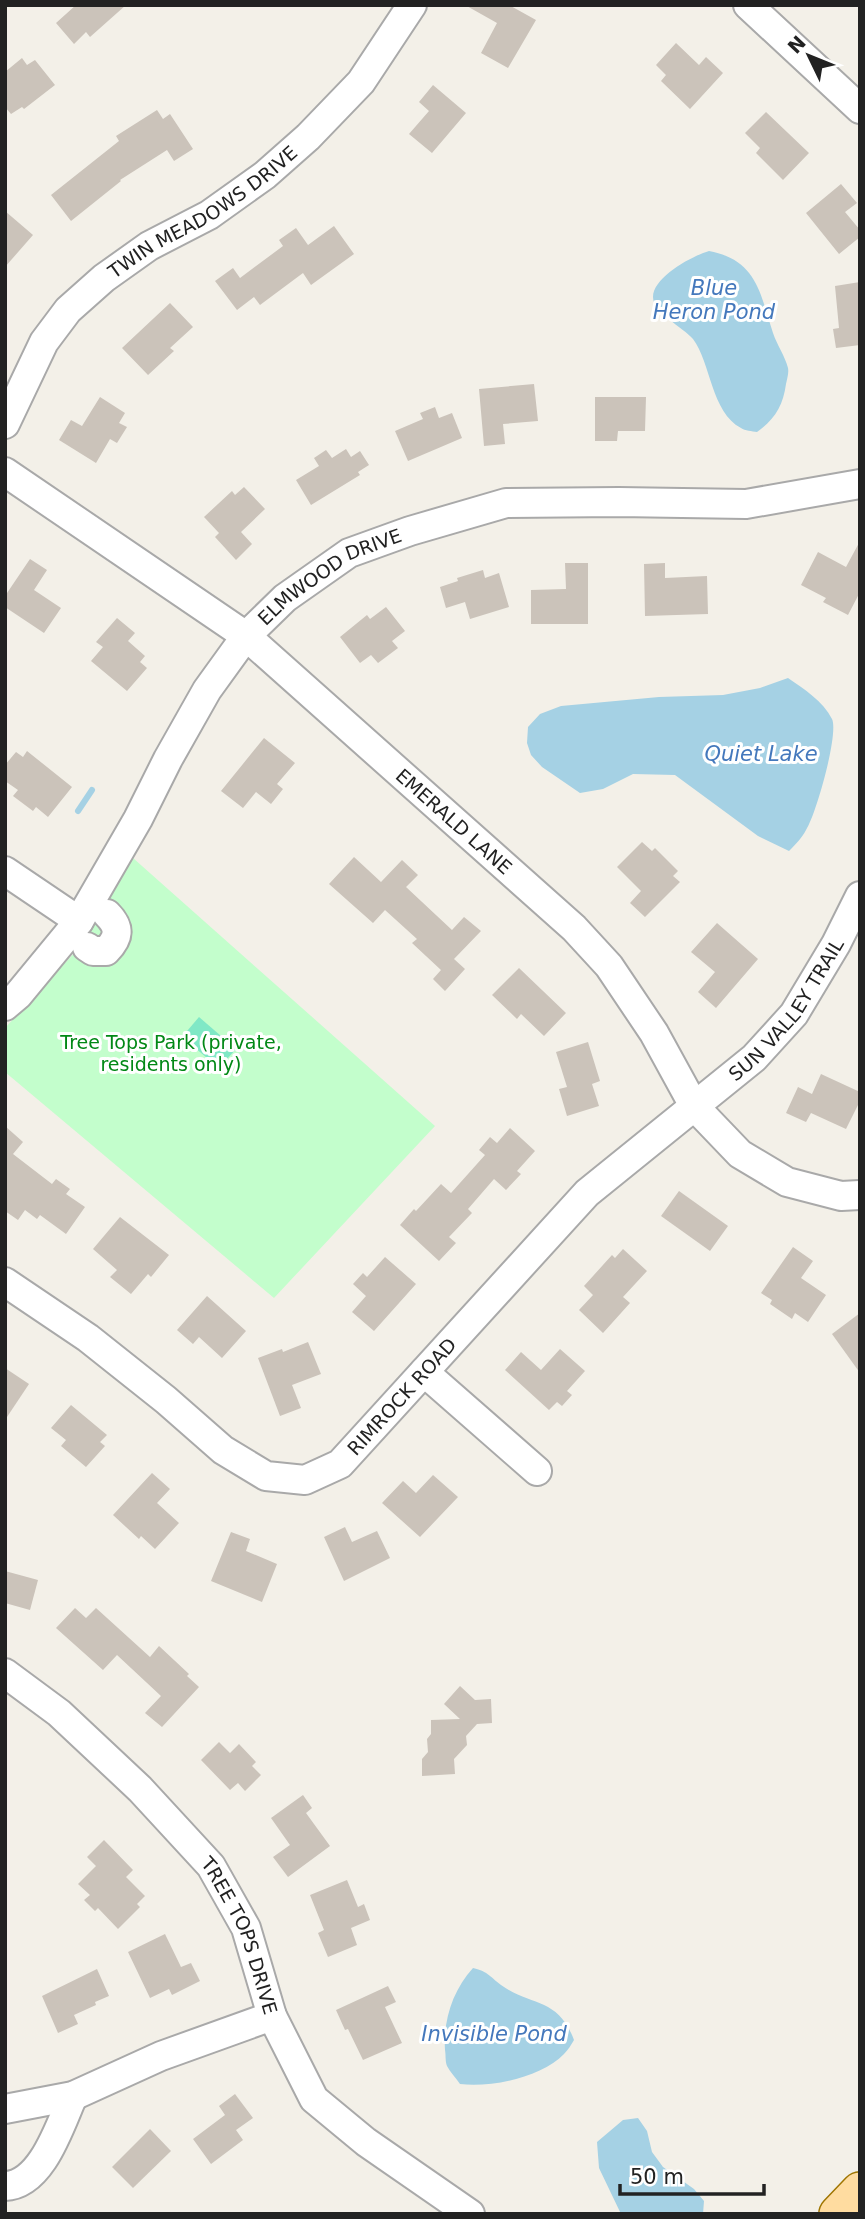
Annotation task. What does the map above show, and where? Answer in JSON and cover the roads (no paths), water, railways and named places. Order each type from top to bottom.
[{"type":"main road","points":[[838,2214],[860,2191]]},
{"type":"street","name":"TWIN MEADOWS DRIVE","points":[[5,424],[44,342],[68,310],[104,278],[149,246],[209,215],[265,175],[362,82],[412,5]]},
{"type":"street","points":[[747,5],[860,109]]},
{"type":"street","name":"EMERALD LANE","points":[[5,472],[246,636],[574,928],[609,966],[654,1033],[694,1106],[740,1154],[787,1182],[841,1196],[860,1195]]},
{"type":"street","name":"ELMWOOD DRIVE","points":[[5,1006],[83,934],[167,759],[207,690],[246,636],[285,598],[349,553],[410,531],[506,503],[746,504],[860,484]]},
{"type":"street","points":[[5,871],[83,934],[93,951],[106,951],[118,935],[107,914]]},
{"type":"street","name":"SUN VALLEY TRAIL","points":[[694,1106],[754,1058],[794,1014],[836,944],[860,896]]},
{"type":"street","name":"RIMROCK ROAD","points":[[5,1282],[88,1338],[223,1450],[266,1476],[305,1480],[340,1464],[587,1193],[694,1106]]},
{"type":"street","points":[[425,1372],[537,1471]]},
{"type":"street","name":"TREE TOPS DRIVE","points":[[5,1673],[59,1713],[140,1788],[211,1866],[246,1928],[272,2016],[314,2098],[366,2142],[464,2211]]},
{"type":"street","points":[[5,2109],[73,2096],[161,2056],[272,2016]]},
{"type":"street","points":[[5,2186],[14,2186],[32,2175],[48,2152],[73,2096]]},
{"type":"water","name":"Blue Heron Pond","points":[[709,251],[725,255],[737,262],[754,280],[788,368],[785,392],[780,405],[769,422],[757,432],[743,429],[723,411],[693,339],[654,303],[655,289],[666,275],[684,262]]},
{"type":"water","name":"Quiet Lake","points":[[788,678],[824,707],[832,719],[833,727],[825,774],[815,808],[804,833],[789,851],[758,836],[675,775],[633,774],[603,789],[580,793],[542,767],[531,755],[527,743],[528,727],[540,714],[561,706],[659,697],[723,695],[760,688]]},
{"type":"water","name":"Invisible Pond","points":[[473,1968],[486,1973],[512,1992],[543,2005],[560,2016],[574,2040],[565,2052],[554,2062],[530,2075],[486,2084],[460,2084],[446,2064],[446,2028],[455,1996]]},
{"type":"water","points":[[638,2118],[647,2131],[652,2152],[663,2167],[694,2189],[704,2201],[703,2214],[621,2214],[599,2168],[597,2142],[623,2120]]},
{"type":"waterway","points":[[78,811],[92,790]]},
{"type":"park label","name":"Tree Tops Park (private, residents only)","points":[[171,1053]]}]
